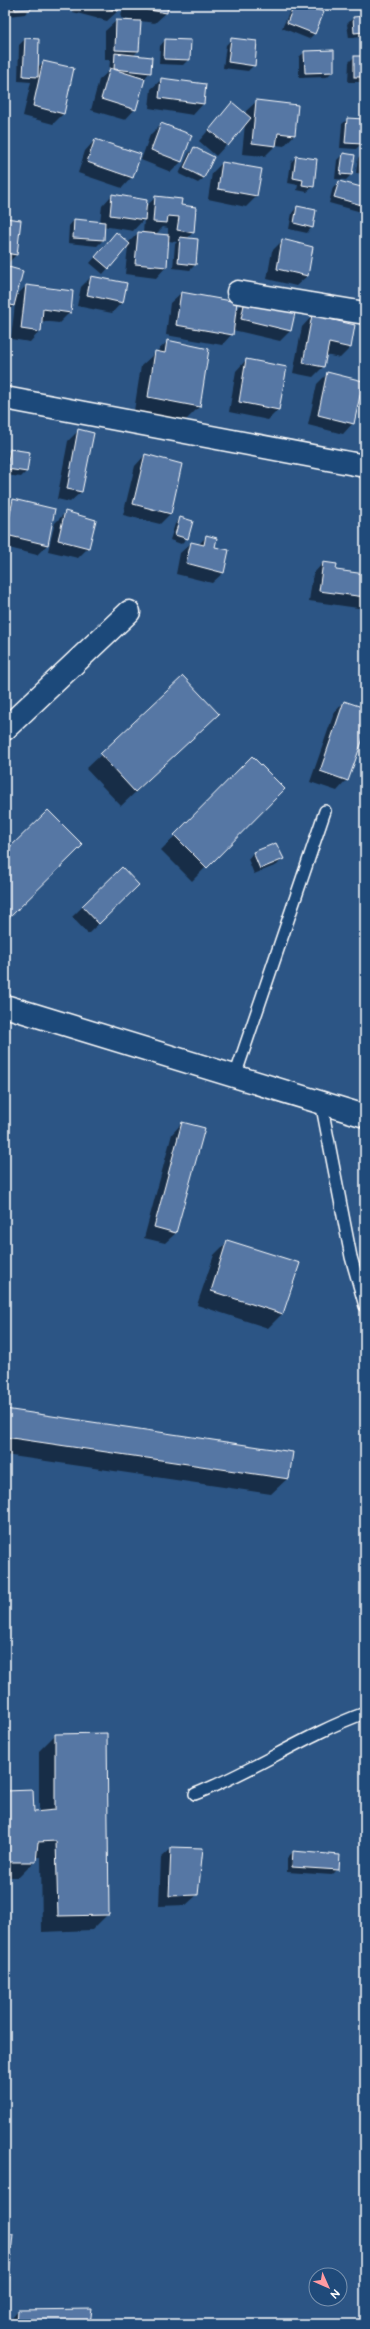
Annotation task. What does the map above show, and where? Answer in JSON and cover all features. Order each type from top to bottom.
[{"type":"street","points":[[238,292],[365,313]]},
{"type":"street","points":[[5,398],[365,466]]},
{"type":"street","points":[[5,729],[129,612]]},
{"type":"street","points":[[5,1006],[365,1116]]},
{"type":"lane","points":[[235,1076],[325,811]]},
{"type":"lane","points":[[321,1102],[351,1257],[365,1306]]},
{"type":"lane","points":[[195,1794],[226,1782],[343,1721],[365,1713]]},
{"type":"building","points":[[14,5],[31,5],[31,9],[15,10]]},
{"type":"building","points":[[95,5],[120,5],[118,11]]},
{"type":"building","points":[[131,5],[168,5],[167,13],[131,7]]},
{"type":"building","points":[[294,5],[306,5],[324,12],[315,34],[287,23]]},
{"type":"building","points":[[365,16],[365,32],[354,33],[353,17]]},
{"type":"building","points":[[116,20],[141,21],[139,51],[115,50]]},
{"type":"building","points":[[25,38],[39,39],[38,77],[23,76]]},
{"type":"building","points":[[231,38],[257,41],[255,66],[228,62]]},
{"type":"building","points":[[165,39],[191,40],[190,60],[164,59]]},
{"type":"building","points":[[334,50],[334,72],[305,73],[304,51]]},
{"type":"building","points":[[115,53],[152,57],[151,73],[114,69]]},
{"type":"building","points":[[354,56],[365,56],[365,77],[354,77]]},
{"type":"building","points":[[43,61],[74,68],[64,114],[33,106]]},
{"type":"building","points":[[110,68],[145,79],[136,110],[101,99]]},
{"type":"building","points":[[161,78],[206,84],[204,104],[159,98]]},
{"type":"building","points":[[256,100],[298,105],[295,135],[278,133],[276,146],[252,143]]},
{"type":"building","points":[[232,102],[251,118],[228,146],[209,130]]},
{"type":"building","points":[[347,118],[364,119],[362,144],[345,143]]},
{"type":"building","points":[[161,123],[192,135],[182,162],[151,150]]},
{"type":"building","points":[[95,139],[141,154],[133,178],[87,162]]},
{"type":"building","points":[[194,147],[214,157],[204,178],[184,168]]},
{"type":"building","points":[[363,151],[365,152],[365,168],[361,167]]},
{"type":"building","points":[[343,153],[355,155],[352,175],[340,174]]},
{"type":"building","points":[[296,156],[317,159],[314,187],[302,185],[303,180],[293,178]]},
{"type":"building","points":[[222,162],[262,169],[257,196],[218,189]]},
{"type":"building","points":[[339,181],[365,188],[365,206],[334,197]]},
{"type":"building","points":[[112,194],[147,200],[145,220],[110,215]]},
{"type":"building","points":[[155,196],[182,199],[181,205],[196,207],[194,233],[177,230],[179,217],[168,216],[167,223],[153,222]]},
{"type":"building","points":[[297,206],[316,210],[313,228],[294,223]]},
{"type":"building","points":[[5,218],[21,220],[17,255],[5,253]]},
{"type":"building","points":[[74,219],[105,222],[104,240],[73,238]]},
{"type":"building","points":[[116,232],[130,244],[109,269],[95,257]]},
{"type":"building","points":[[138,232],[169,235],[167,267],[135,264]]},
{"type":"building","points":[[180,237],[198,239],[196,265],[178,263]]},
{"type":"building","points":[[282,239],[313,247],[308,276],[277,269]]},
{"type":"building","points":[[5,266],[23,271],[14,306],[5,303]]},
{"type":"building","points":[[91,276],[127,283],[123,303],[87,295]]},
{"type":"building","points":[[26,285],[73,291],[71,313],[43,309],[41,332],[21,329]]},
{"type":"building","points":[[181,292],[237,302],[233,335],[176,325]]},
{"type":"building","points":[[245,300],[295,313],[291,331],[241,319]]},
{"type":"building","points":[[312,315],[355,325],[351,348],[329,343],[324,367],[303,363]]},
{"type":"building","points":[[167,340],[209,349],[200,407],[148,397],[155,351],[165,353]]},
{"type":"building","points":[[246,359],[287,367],[279,410],[239,402]]},
{"type":"building","points":[[327,372],[363,381],[354,424],[318,415]]},
{"type":"building","points":[[78,429],[94,433],[82,492],[67,489]]},
{"type":"building","points":[[10,449],[30,452],[27,472],[7,469]]},
{"type":"building","points":[[145,454],[182,464],[171,514],[133,504]]},
{"type":"building","points":[[13,499],[55,509],[48,545],[6,535]]},
{"type":"building","points":[[65,511],[96,520],[89,548],[58,540]]},
{"type":"building","points":[[180,517],[193,521],[188,539],[175,535]]},
{"type":"building","points":[[206,535],[217,538],[215,547],[229,550],[224,573],[186,563],[191,542],[204,545]]},
{"type":"building","points":[[323,562],[337,564],[336,570],[365,574],[365,597],[319,591]]},
{"type":"building","points":[[183,676],[219,714],[135,792],[100,754]]},
{"type":"building","points":[[344,701],[365,708],[365,733],[348,781],[320,771]]},
{"type":"building","points":[[252,756],[285,789],[207,868],[174,835]]},
{"type":"building","points":[[48,810],[83,845],[5,922],[5,852]]},
{"type":"building","points":[[276,843],[284,859],[260,869],[253,852]]},
{"type":"building","points":[[122,867],[139,885],[99,924],[82,906]]},
{"type":"building","points":[[182,1122],[205,1128],[176,1233],[154,1227]]},
{"type":"building","points":[[227,1240],[300,1263],[283,1314],[211,1291]]},
{"type":"building","points":[[5,1409],[293,1452],[289,1479],[5,1437]]},
{"type":"building","points":[[107,1733],[109,1915],[58,1916],[56,1841],[38,1842],[36,1862],[5,1862],[5,1791],[33,1790],[34,1812],[55,1810],[55,1734]]},
{"type":"building","points":[[171,1847],[203,1848],[198,1895],[169,1896]]},
{"type":"building","points":[[293,1851],[340,1855],[339,1870],[292,1867]]},
{"type":"building","points":[[5,2234],[13,2234],[5,2319]]},
{"type":"building","points":[[92,2309],[90,2324],[17,2324],[18,2310]]}]
